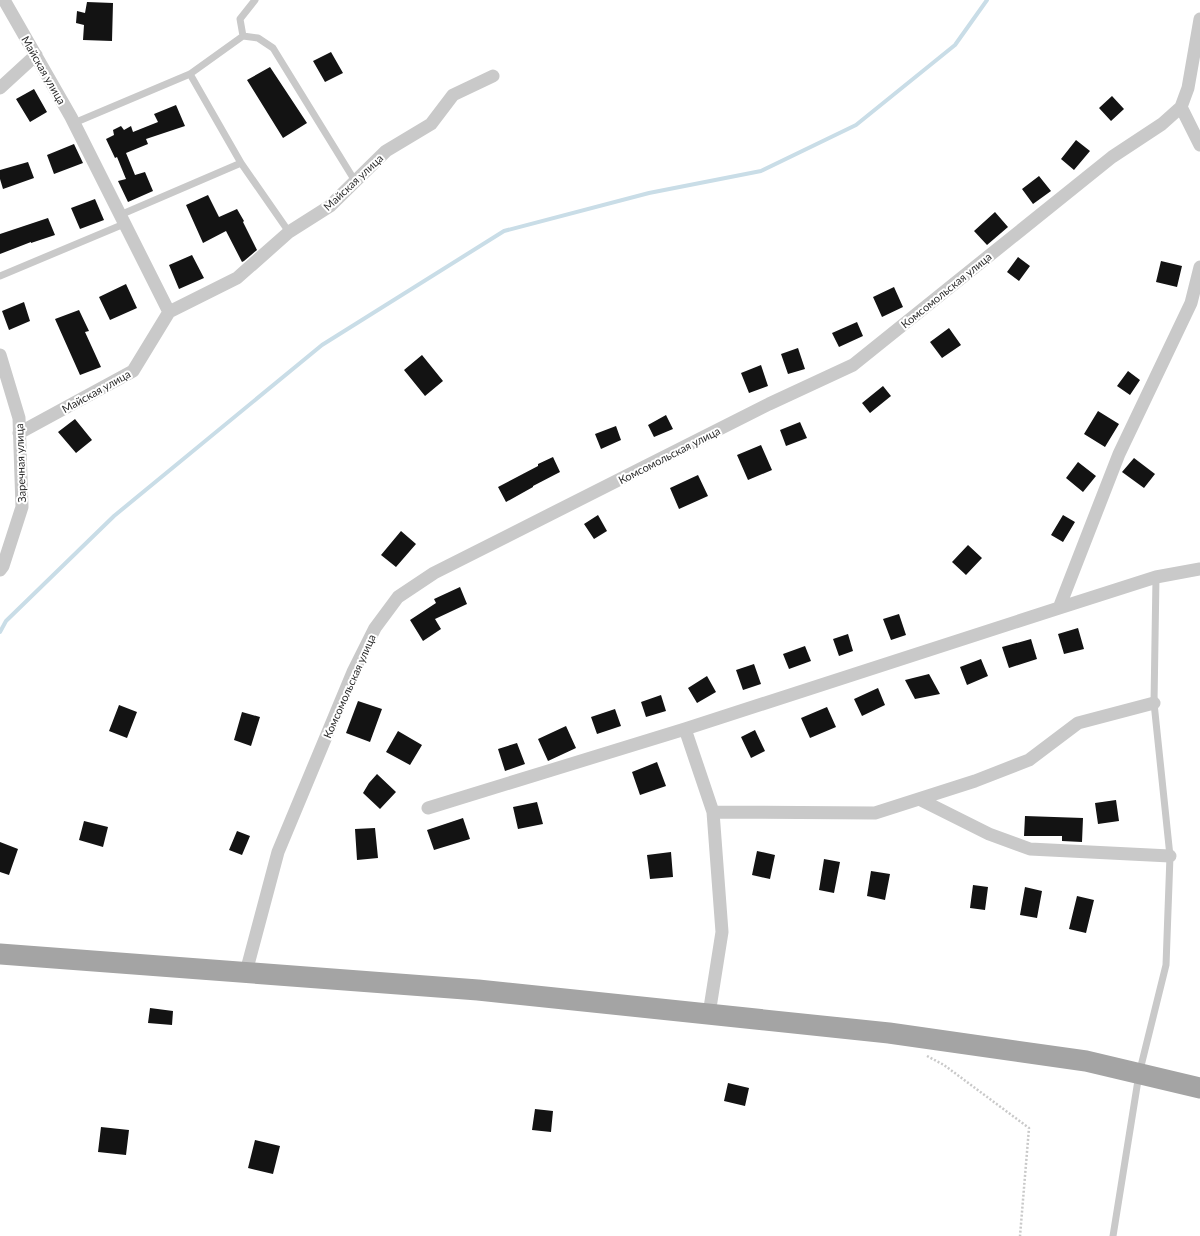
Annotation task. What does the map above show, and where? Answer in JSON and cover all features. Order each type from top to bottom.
[{"type":"main road","points":[[0,954],[478,990],[889,1033],[1086,1061],[1200,1088]]},
{"type":"street","name":"Майская улица","points":[[4,0],[74,123],[169,312]]},
{"type":"street","name":"Комсомольская улица","points":[[246,972],[278,852],[353,672],[375,628],[398,597],[434,573],[770,404],[853,365],[1112,157],[1162,124],[1181,107],[1188,88],[1200,19]]},
{"type":"street","points":[[0,88],[36,55]]},
{"type":"street","name":"Майская улица","points":[[19,433],[133,371],[169,312],[237,278],[289,232],[330,206],[386,151],[431,124],[453,96],[493,76]]},
{"type":"street","points":[[1181,107],[1200,145]]},
{"type":"street","points":[[1059,608],[1119,454],[1191,303],[1200,267]]},
{"type":"street","name":"Заречная улица","points":[[0,355],[19,418],[22,507],[3,566],[0,570]]},
{"type":"street","points":[[428,808],[686,729],[1156,577],[1200,569]]},
{"type":"street","points":[[713,812],[875,813],[975,781],[1030,760],[1078,723],[1154,703]]},
{"type":"street","points":[[686,729],[713,812],[722,932],[708,1014]]},
{"type":"street","points":[[919,799],[989,834],[1030,849],[1170,856]]},
{"type":"lane","points":[[243,36],[240,19],[255,0]]},
{"type":"lane","points":[[74,123],[190,74],[243,36],[258,38],[273,48],[355,181]]},
{"type":"lane","points":[[190,74],[241,163],[289,232]]},
{"type":"lane","points":[[0,276],[241,163]]},
{"type":"lane","points":[[1112,1236],[1139,1074],[1166,965],[1170,856],[1154,703],[1156,577]]},
{"type":"path","points":[[923,1053],[944,1065],[1029,1128],[1020,1236]]},
{"type":"building","points":[[87,2],[113,3],[112,41],[83,40],[84,25],[76,23],[77,11],[85,13]]},
{"type":"building","points":[[331,52],[343,73],[325,82],[313,61]]},
{"type":"building","points":[[270,67],[307,123],[283,138],[247,80]]},
{"type":"building","points":[[34,89],[47,112],[30,122],[16,99]]},
{"type":"building","points":[[1112,96],[1124,109],[1111,121],[1099,108]]},
{"type":"building","points":[[176,105],[185,126],[146,139],[148,144],[126,153],[135,175],[145,172],[153,191],[128,202],[118,181],[126,179],[117,157],[115,158],[106,139],[114,135],[113,130],[121,126],[124,130],[131,126],[133,132],[158,122],[154,114]]},
{"type":"building","points":[[1076,140],[1090,151],[1074,170],[1061,159]]},
{"type":"building","points":[[74,144],[83,163],[54,174],[47,155]]},
{"type":"building","points":[[28,162],[34,178],[3,189],[0,179],[0,170]]},
{"type":"building","points":[[1039,176],[1051,191],[1033,204],[1022,189]]},
{"type":"building","points":[[208,195],[219,217],[237,209],[244,221],[243,222],[257,250],[244,261],[242,262],[226,231],[203,243],[186,205]]},
{"type":"building","points":[[95,199],[104,220],[80,229],[71,208]]},
{"type":"building","points":[[995,212],[1008,227],[987,245],[974,231]]},
{"type":"building","points":[[48,218],[55,235],[31,242],[0,254],[0,234]]},
{"type":"building","points":[[192,255],[204,278],[179,289],[169,265]]},
{"type":"building","points":[[1018,257],[1030,266],[1019,281],[1007,272]]},
{"type":"building","points":[[1161,261],[1182,266],[1177,287],[1156,282]]},
{"type":"building","points":[[126,284],[137,308],[110,320],[99,297]]},
{"type":"building","points":[[894,287],[903,307],[882,317],[873,297]]},
{"type":"building","points":[[24,302],[30,321],[9,330],[2,311]]},
{"type":"building","points":[[79,310],[89,331],[85,332],[101,367],[80,375],[55,319]]},
{"type":"building","points":[[857,322],[863,336],[839,347],[832,333]]},
{"type":"building","points":[[949,328],[961,345],[942,358],[930,342]]},
{"type":"building","points":[[798,348],[805,369],[788,374],[781,354]]},
{"type":"building","points":[[422,355],[443,381],[425,396],[404,370]]},
{"type":"building","points":[[761,365],[768,386],[749,393],[741,373]]},
{"type":"building","points":[[1128,371],[1140,380],[1130,395],[1117,386]]},
{"type":"building","points":[[883,386],[891,396],[870,413],[862,403]]},
{"type":"building","points":[[1098,411],[1119,424],[1105,447],[1084,434]]},
{"type":"building","points":[[666,415],[673,429],[654,437],[648,425]]},
{"type":"building","points":[[75,419],[92,440],[76,453],[58,432]]},
{"type":"building","points":[[800,422],[807,438],[786,446],[780,430]]},
{"type":"building","points":[[616,426],[621,440],[601,449],[595,434]]},
{"type":"building","points":[[761,445],[772,470],[748,480],[737,455]]},
{"type":"building","points":[[553,457],[560,472],[506,502],[498,487]]},
{"type":"building","points":[[1134,458],[1155,474],[1144,488],[1122,472]]},
{"type":"building","points":[[1078,462],[1096,476],[1083,492],[1066,478]]},
{"type":"building","points":[[698,475],[708,496],[679,509],[670,488]]},
{"type":"building","points":[[598,515],[607,531],[594,539],[584,524]]},
{"type":"building","points":[[1063,515],[1075,522],[1063,542],[1051,535]]},
{"type":"building","points":[[401,531],[416,544],[396,567],[381,555]]},
{"type":"building","points":[[968,545],[982,558],[966,575],[952,562]]},
{"type":"building","points":[[460,587],[467,604],[435,619],[441,629],[423,641],[410,620],[436,603],[434,599]]},
{"type":"building","points":[[899,614],[906,635],[891,640],[883,619]]},
{"type":"building","points":[[1078,628],[1084,649],[1064,654],[1058,634]]},
{"type":"building","points":[[848,634],[853,651],[839,656],[833,639]]},
{"type":"building","points":[[1031,639],[1037,659],[1009,668],[1002,647]]},
{"type":"building","points":[[805,646],[811,661],[789,669],[783,654]]},
{"type":"building","points":[[981,659],[988,676],[967,685],[960,667]]},
{"type":"building","points":[[754,664],[761,684],[743,690],[736,670]]},
{"type":"building","points":[[929,674],[940,694],[915,699],[905,680]]},
{"type":"building","points":[[707,676],[716,692],[697,703],[688,688]]},
{"type":"building","points":[[878,688],[885,705],[862,716],[854,699]]},
{"type":"building","points":[[661,695],[666,711],[646,717],[641,702]]},
{"type":"building","points":[[358,701],[382,709],[370,742],[346,733]]},
{"type":"building","points":[[119,705],[137,712],[127,738],[109,731]]},
{"type":"building","points":[[827,707],[836,727],[810,738],[801,718]]},
{"type":"building","points":[[615,709],[621,726],[597,734],[591,717]]},
{"type":"building","points":[[242,712],[260,717],[251,746],[234,740]]},
{"type":"building","points":[[566,726],[576,748],[548,761],[538,739]]},
{"type":"building","points":[[755,730],[765,751],[751,758],[741,737]]},
{"type":"building","points":[[398,731],[422,745],[410,765],[386,752]]},
{"type":"building","points":[[517,743],[525,764],[505,771],[498,749]]},
{"type":"building","points":[[657,762],[666,786],[640,795],[632,772]]},
{"type":"building","points":[[377,774],[396,792],[380,809],[363,793]]},
{"type":"building","points":[[1116,800],[1119,821],[1098,824],[1095,803]]},
{"type":"building","points":[[537,802],[543,824],[518,829],[513,807]]},
{"type":"building","points":[[1025,816],[1083,818],[1082,842],[1062,841],[1062,836],[1024,836]]},
{"type":"building","points":[[463,818],[470,839],[434,850],[427,830]]},
{"type":"building","points":[[84,821],[108,827],[103,847],[79,840]]},
{"type":"building","points":[[375,828],[378,858],[357,860],[355,829]]},
{"type":"building","points":[[237,831],[250,836],[242,855],[229,850]]},
{"type":"building","points":[[0,842],[18,849],[9,875],[0,872]]},
{"type":"building","points":[[757,851],[775,855],[770,879],[752,875]]},
{"type":"building","points":[[671,852],[673,877],[650,879],[647,855]]},
{"type":"building","points":[[824,859],[840,862],[834,893],[819,890]]},
{"type":"building","points":[[871,871],[890,874],[885,900],[867,896]]},
{"type":"building","points":[[973,885],[988,887],[985,910],[970,908]]},
{"type":"building","points":[[1025,887],[1042,891],[1037,918],[1020,915]]},
{"type":"building","points":[[1077,896],[1094,900],[1086,933],[1069,929]]},
{"type":"building","points":[[150,1008],[173,1011],[172,1025],[148,1023]]},
{"type":"building","points":[[728,1083],[749,1088],[745,1106],[724,1101]]},
{"type":"building","points":[[535,1109],[553,1111],[551,1132],[532,1130]]},
{"type":"building","points":[[101,1127],[129,1130],[126,1155],[98,1152]]},
{"type":"building","points":[[255,1140],[280,1146],[273,1174],[248,1168]]},
{"type":"waterway","points":[[0,632],[6,621],[114,516],[322,345],[504,231],[649,193],[761,171],[856,125],[955,45],[987,0]]}]
